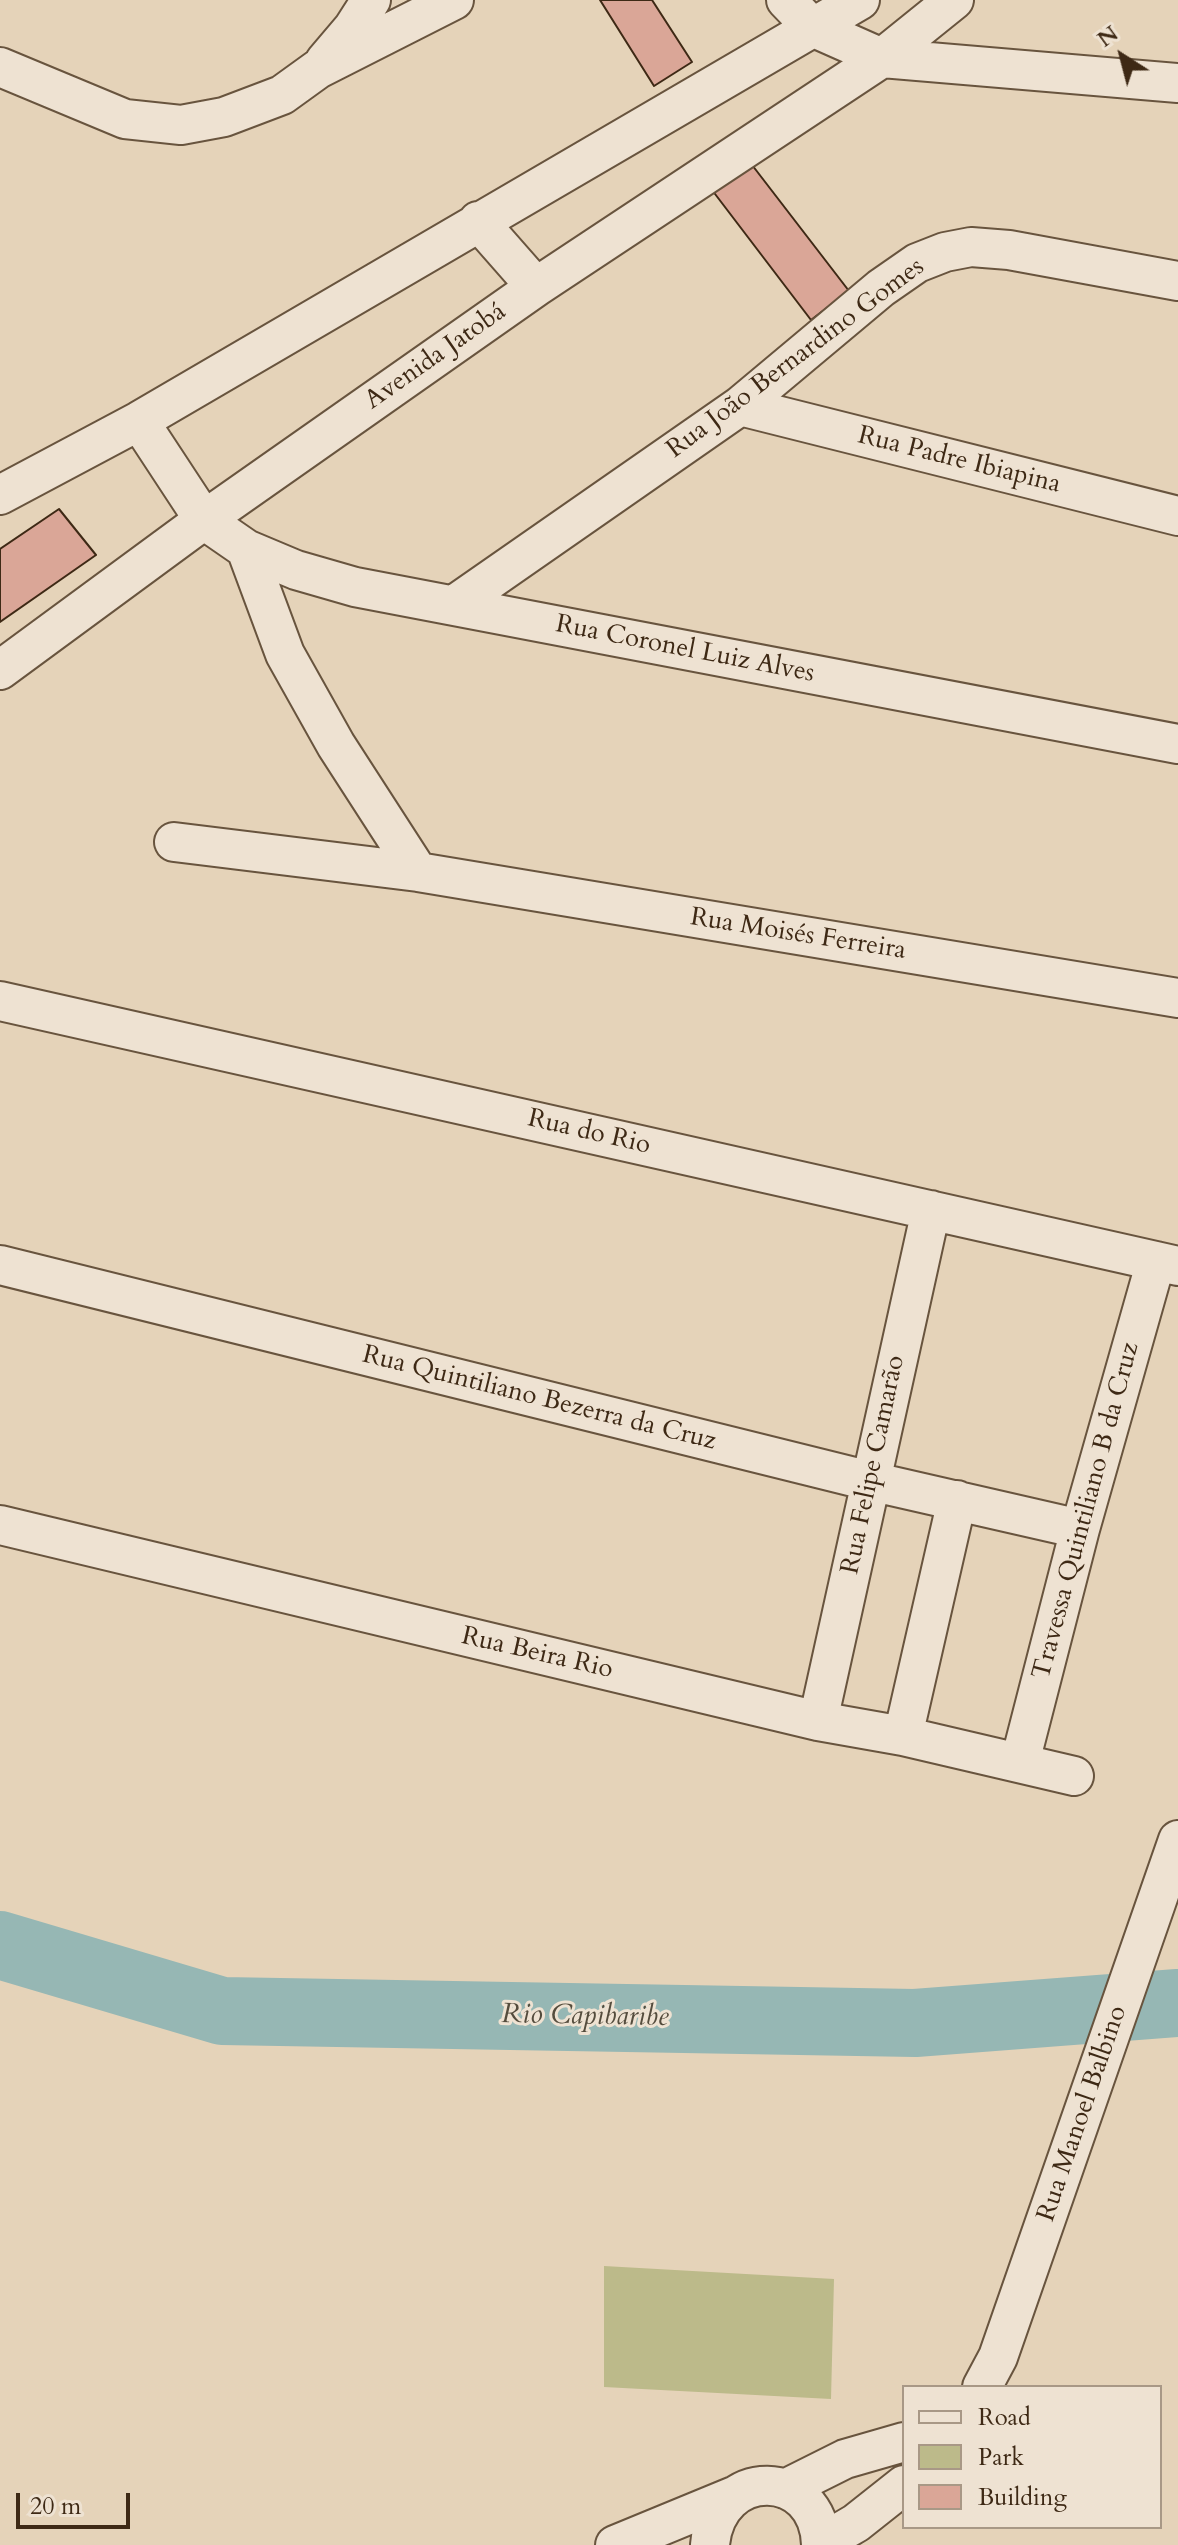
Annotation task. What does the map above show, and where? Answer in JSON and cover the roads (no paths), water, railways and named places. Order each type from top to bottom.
[{"type":"street","points":[[318,69],[353,28],[371,0]]},
{"type":"street","points":[[0,67],[125,119],[181,125],[224,117],[282,95],[318,69],[454,0]]},
{"type":"street","points":[[786,0],[812,27],[882,58],[1178,83]]},
{"type":"street","points":[[0,495],[139,421],[860,0]]},
{"type":"street","name":"Avenida Jatobá","points":[[0,670],[204,520],[536,287],[882,58],[954,0]]},
{"type":"street","points":[[478,221],[536,287]]},
{"type":"street","name":"Rua João Bernardino Gomes","points":[[454,605],[740,406],[881,288],[917,263],[945,252],[971,247],[1009,250],[1178,281]]},
{"type":"street","name":"Rua Padre Ibiapina","points":[[740,406],[1178,516]]},
{"type":"street","points":[[139,421],[204,520]]},
{"type":"street","name":"Rua Coronel Luiz Alves","points":[[204,520],[246,549],[296,570],[355,587],[1178,744]]},
{"type":"street","points":[[246,549],[292,667],[336,745],[418,872]]},
{"type":"street","name":"Rua Moisés Ferreira","points":[[174,842],[418,872],[1178,998]]},
{"type":"street","name":"Rua do Rio","points":[[0,1001],[1167,1264]]},
{"type":"street","name":"Rua Felipe Camarão","points":[[818,1721],[931,1210]]},
{"type":"street","name":"Travessa Quintiliano B da Cruz","points":[[1020,1762],[1080,1529],[1167,1264]]},
{"type":"street","name":"Rua Quintiliano Bezerra da Cruz","points":[[0,1265],[870,1481],[1080,1529]]},
{"type":"street","points":[[903,1736],[957,1500]]},
{"type":"street","name":"Rua Beira Rio","points":[[0,1525],[818,1721],[903,1736],[1074,1776]]},
{"type":"street","name":"Rua Manoel Balbino","points":[[990,2372],[1178,1840]]},
{"type":"street","points":[[785,2489],[845,2459],[902,2443]]},
{"type":"street","points":[[615,2545],[750,2488],[767,2485],[800,2497],[812,2509],[820,2526],[821,2544],[856,2523],[902,2487]]},
{"type":"street","points":[[710,2545],[712,2527],[721,2509],[734,2496]]},
{"type":"waterway","name":"Rio Capibaribe","points":[[0,1945],[222,2011],[915,2023],[1178,2003]]}]
